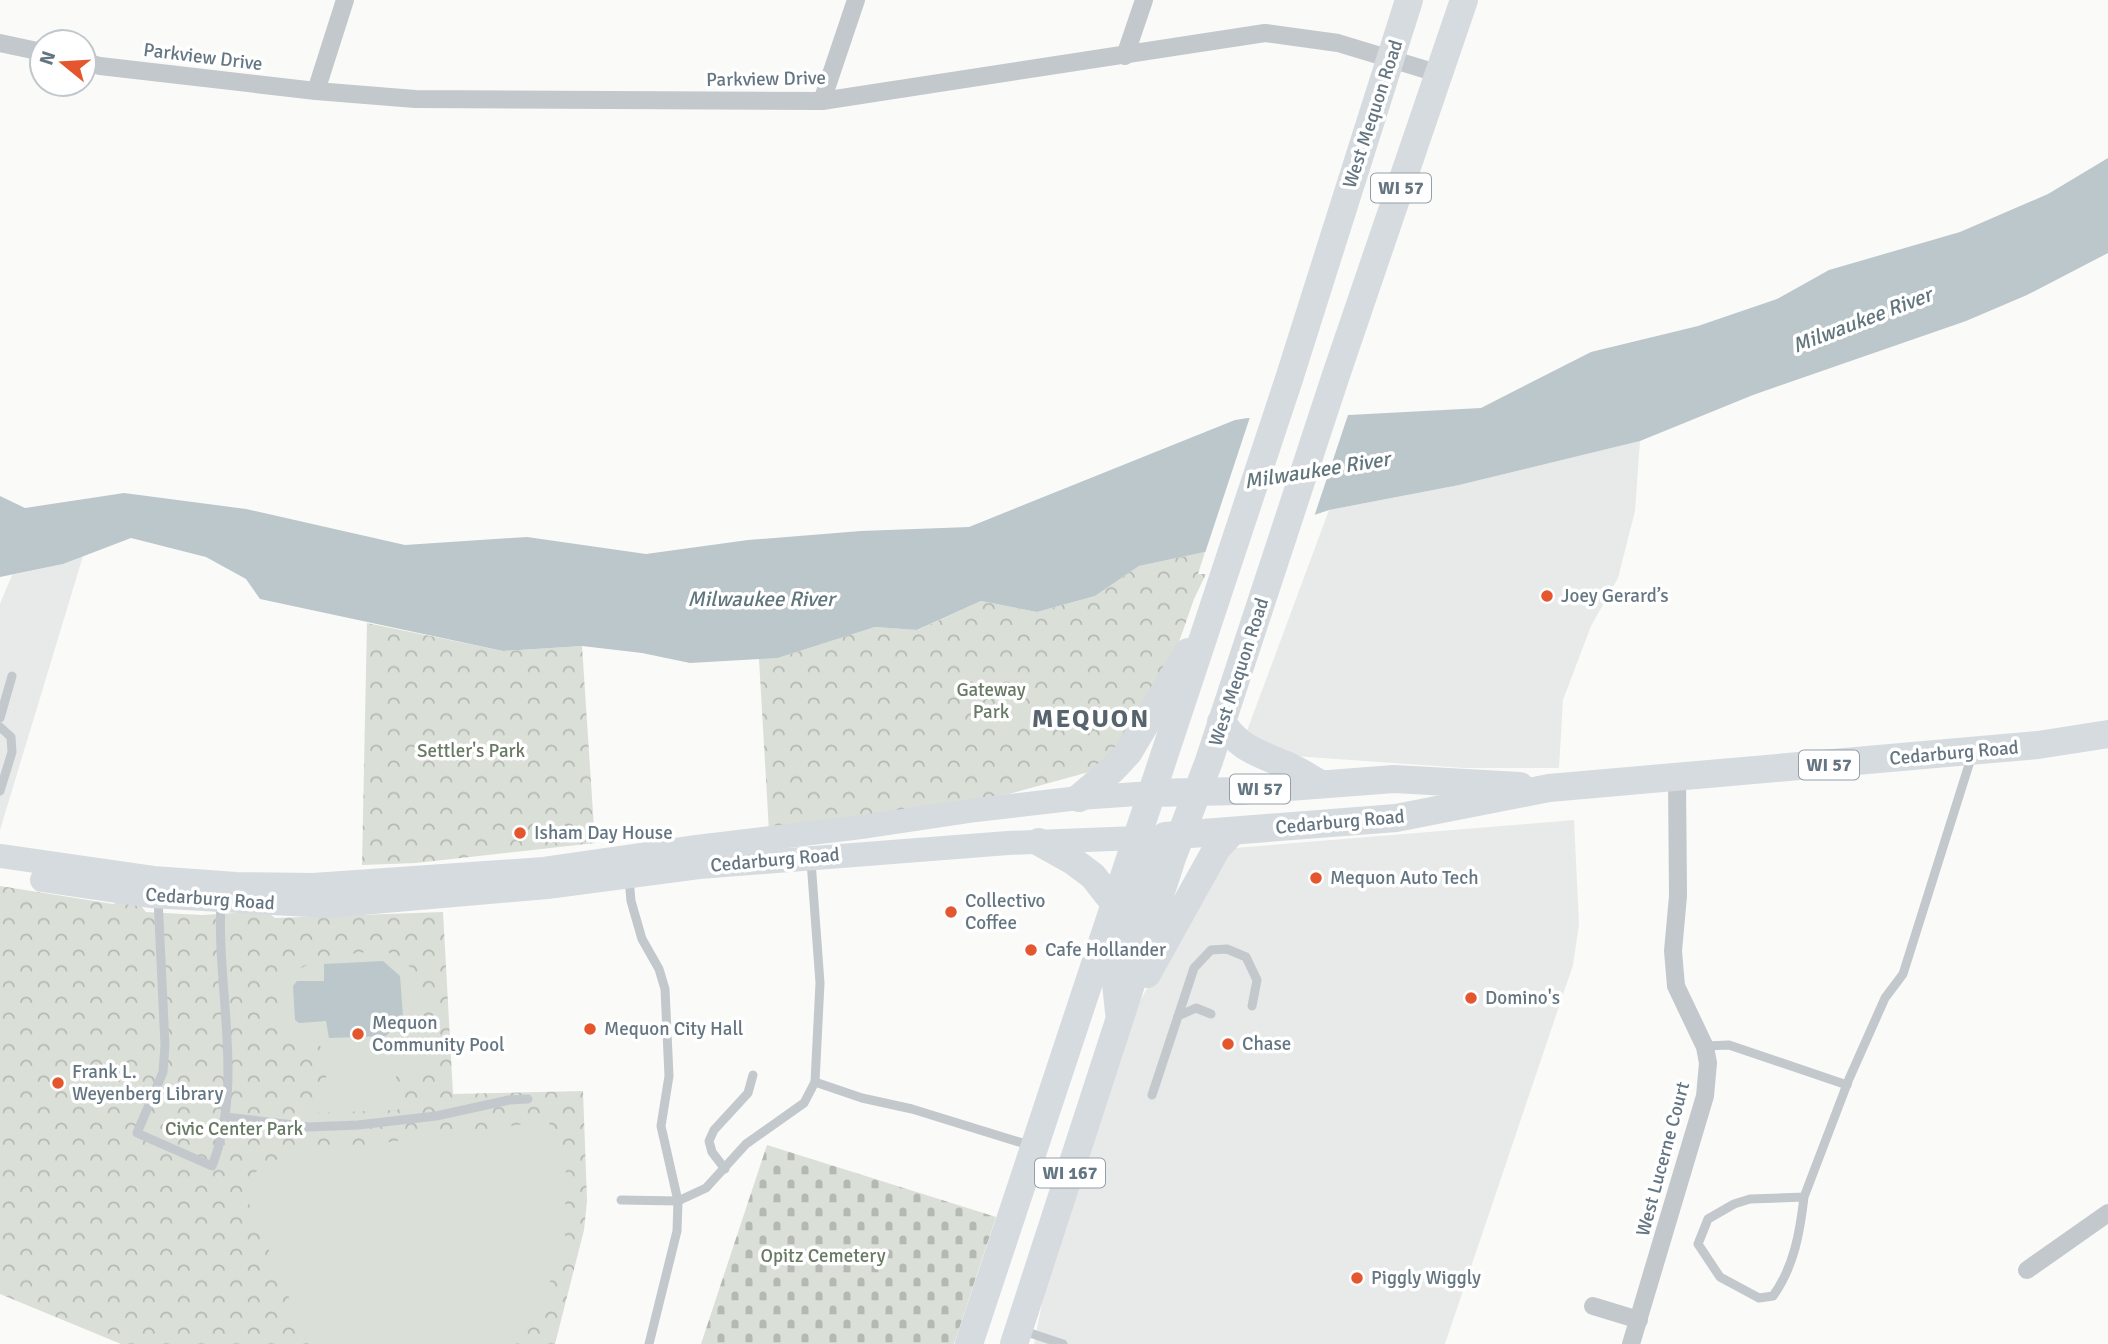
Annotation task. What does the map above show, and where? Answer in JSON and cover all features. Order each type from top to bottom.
[{"type":"main road","name":"West Mequon Road","points":[[1017,1336],[1181,835],[1176,792],[1208,624],[1409,0]]},
{"type":"main road","name":"West Mequon Road","points":[[969,1344],[1115,904],[1145,838],[1221,722],[1464,0]]},
{"type":"main road","points":[[1176,792],[1186,750],[1216,661],[1221,627],[1223,577]]},
{"type":"main road","points":[[1079,798],[1128,753],[1173,675],[1208,624]]},
{"type":"main road","points":[[1221,722],[1238,742],[1253,752],[1283,763],[1321,785]]},
{"type":"main road","name":"Cedarburg Road","points":[[810,846],[1145,838],[1396,818],[1549,788],[1677,779],[2038,745],[2108,734]]},
{"type":"main road","name":"Cedarburg Road","points":[[0,873],[222,892],[327,906],[547,887],[628,867],[699,867],[1079,798],[1394,779],[1549,788]]},
{"type":"main road","points":[[1145,838],[1141,890],[1115,973],[1116,998],[1124,1010],[1152,969],[1217,848],[1233,831]]},
{"type":"main road","points":[[1039,842],[1093,876],[1115,904]]},
{"type":"main road","name":"Cedarburg Road","points":[[0,856],[159,888]]},
{"type":"main road","points":[[978,1316],[1017,1336]]},
{"type":"street","points":[[316,91],[345,0]]},
{"type":"street","points":[[822,101],[856,0]]},
{"type":"street","points":[[1125,56],[1144,0]]},
{"type":"street","name":"Parkview Drive","points":[[98,66],[316,91],[415,99],[822,101],[1265,33],[1338,43],[1440,74]]},
{"type":"street","points":[[0,43],[28,49]]},
{"type":"street","name":"West Lucerne Court","points":[[1631,1344],[1705,1096],[1708,1063],[1705,1046],[1676,986],[1673,951],[1678,896],[1677,779]]},
{"type":"street","points":[[2027,1270],[2108,1213]]},
{"type":"street","points":[[1593,1306],[1639,1320]]},
{"type":"lane","points":[[0,718],[12,676]]},
{"type":"lane","points":[[0,727],[12,737],[12,752],[0,791]]},
{"type":"lane","points":[[1804,1197],[1750,1199],[1734,1204],[1708,1219],[1698,1244],[1720,1277],[1759,1298],[1773,1296],[1782,1283],[1799,1236],[1804,1197],[1847,1086],[1885,998],[1903,974],[1973,751]]},
{"type":"lane","points":[[621,1200],[678,1201],[706,1188],[746,1144],[803,1103],[815,1082],[820,984],[810,846]]},
{"type":"lane","points":[[628,867],[631,901],[642,939],[659,969],[665,989],[669,1076],[661,1126],[678,1201],[677,1231],[649,1344]]},
{"type":"lane","points":[[159,888],[165,1045],[163,1072],[137,1133],[212,1166],[226,1117],[228,1095],[222,892]]},
{"type":"lane","points":[[1152,1096],[1194,968],[1211,950],[1227,949],[1246,957],[1257,980],[1252,1006]]},
{"type":"lane","points":[[1178,1016],[1196,1008],[1211,1014]]},
{"type":"lane","points":[[1705,1046],[1728,1045],[1847,1086]]},
{"type":"lane","points":[[725,1169],[712,1152],[709,1142],[714,1130],[748,1093],[753,1075]]},
{"type":"lane","points":[[815,1082],[1034,1147]]},
{"type":"lane","points":[[226,1117],[309,1127],[358,1125],[436,1116],[509,1100],[528,1099]]},
{"type":"lane","points":[[1017,1336],[1063,1344]]},
{"type":"shaded area","points":[[1640,441],[1635,511],[1618,578],[1591,626],[1563,700],[1559,768],[1464,768],[1294,756],[1258,745],[1247,731],[1329,510],[1459,485]]},
{"type":"shaded area","points":[[83,556],[0,830],[0,604],[12,575],[63,564]]},
{"type":"shaded area","points":[[1574,820],[1579,924],[1573,965],[1445,1344],[1034,1344],[1043,1298],[1139,1003],[1217,859],[1235,848]]},
{"type":"green space","name":"Gateway Park","points":[[1205,552],[1198,574],[1206,574],[1194,599],[1173,659],[1119,753],[1100,769],[1009,794],[769,831],[759,659],[778,658],[875,627],[918,630],[981,601],[1037,612],[1095,596],[1139,566]]},
{"type":"green space","name":"Settler's Park","points":[[367,623],[503,651],[582,646],[595,843],[416,863],[362,865]]},
{"type":"green space","name":"Civic Center Park","points":[[0,886],[113,904],[119,902],[141,906],[146,912],[202,915],[266,911],[275,918],[443,912],[453,1094],[583,1091],[587,1201],[584,1230],[555,1344],[121,1344],[0,1294]]},
{"type":"green space","name":"Mequon Community Pool","points":[[385,950],[413,969],[428,1068],[396,1076],[398,1110],[315,1113],[312,1086],[326,1084],[326,1049],[280,1028],[277,982],[321,957]]},
{"type":"green space","points":[[548,1121],[566,1156],[565,1246],[533,1323],[516,1344],[309,1344],[244,1192],[261,1164],[298,1154]]},
{"type":"green space","name":"Opitz Cemetery","points":[[767,1145],[996,1217],[954,1344],[701,1344]]},
{"type":"water","name":"Milwaukee River","points":[[2108,158],[2108,253],[2027,295],[1966,321],[1753,395],[1640,441],[1459,485],[1329,510],[1205,552],[1139,566],[1095,596],[1037,612],[981,601],[917,630],[875,627],[778,658],[690,663],[642,653],[582,646],[503,651],[260,599],[246,579],[206,557],[131,538],[63,564],[0,577],[0,496],[25,508],[124,493],[246,509],[405,545],[527,537],[646,554],[748,540],[861,531],[969,527],[1235,420],[1481,408],[1591,352],[1698,326],[1777,299],[1829,270],[1960,232],[2048,194]]},
{"type":"water","points":[[383,961],[400,976],[403,1017],[386,1036],[329,1038],[326,1021],[299,1023],[295,1020],[293,986],[297,981],[324,981],[324,964]]},
{"type":"pier","points":[[1349,412],[1313,520],[1204,556],[1251,414]]},
{"type":"place","name":"Joey Gerard’s","points":[[1547,596]]},
{"type":"place","name":"Isham Day House","points":[[520,833]]},
{"type":"place","name":"Mequon Auto Tech","points":[[1316,878]]},
{"type":"place","name":"Collectivo Coffee","points":[[951,912]]},
{"type":"place","name":"Cafe Hollander","points":[[1031,950]]},
{"type":"place","name":"Domino's","points":[[1471,998]]},
{"type":"place","name":"Mequon City Hall","points":[[590,1029]]},
{"type":"place","name":"Mequon Community Pool","points":[[358,1034]]},
{"type":"place","name":"Chase","points":[[1228,1044]]},
{"type":"place","name":"Frank L. Weyenberg Library","points":[[58,1083]]},
{"type":"place","name":"Piggly Wiggly","points":[[1357,1278]]},
{"type":"district","name":"MEQUON","points":[[1091,719]]}]
